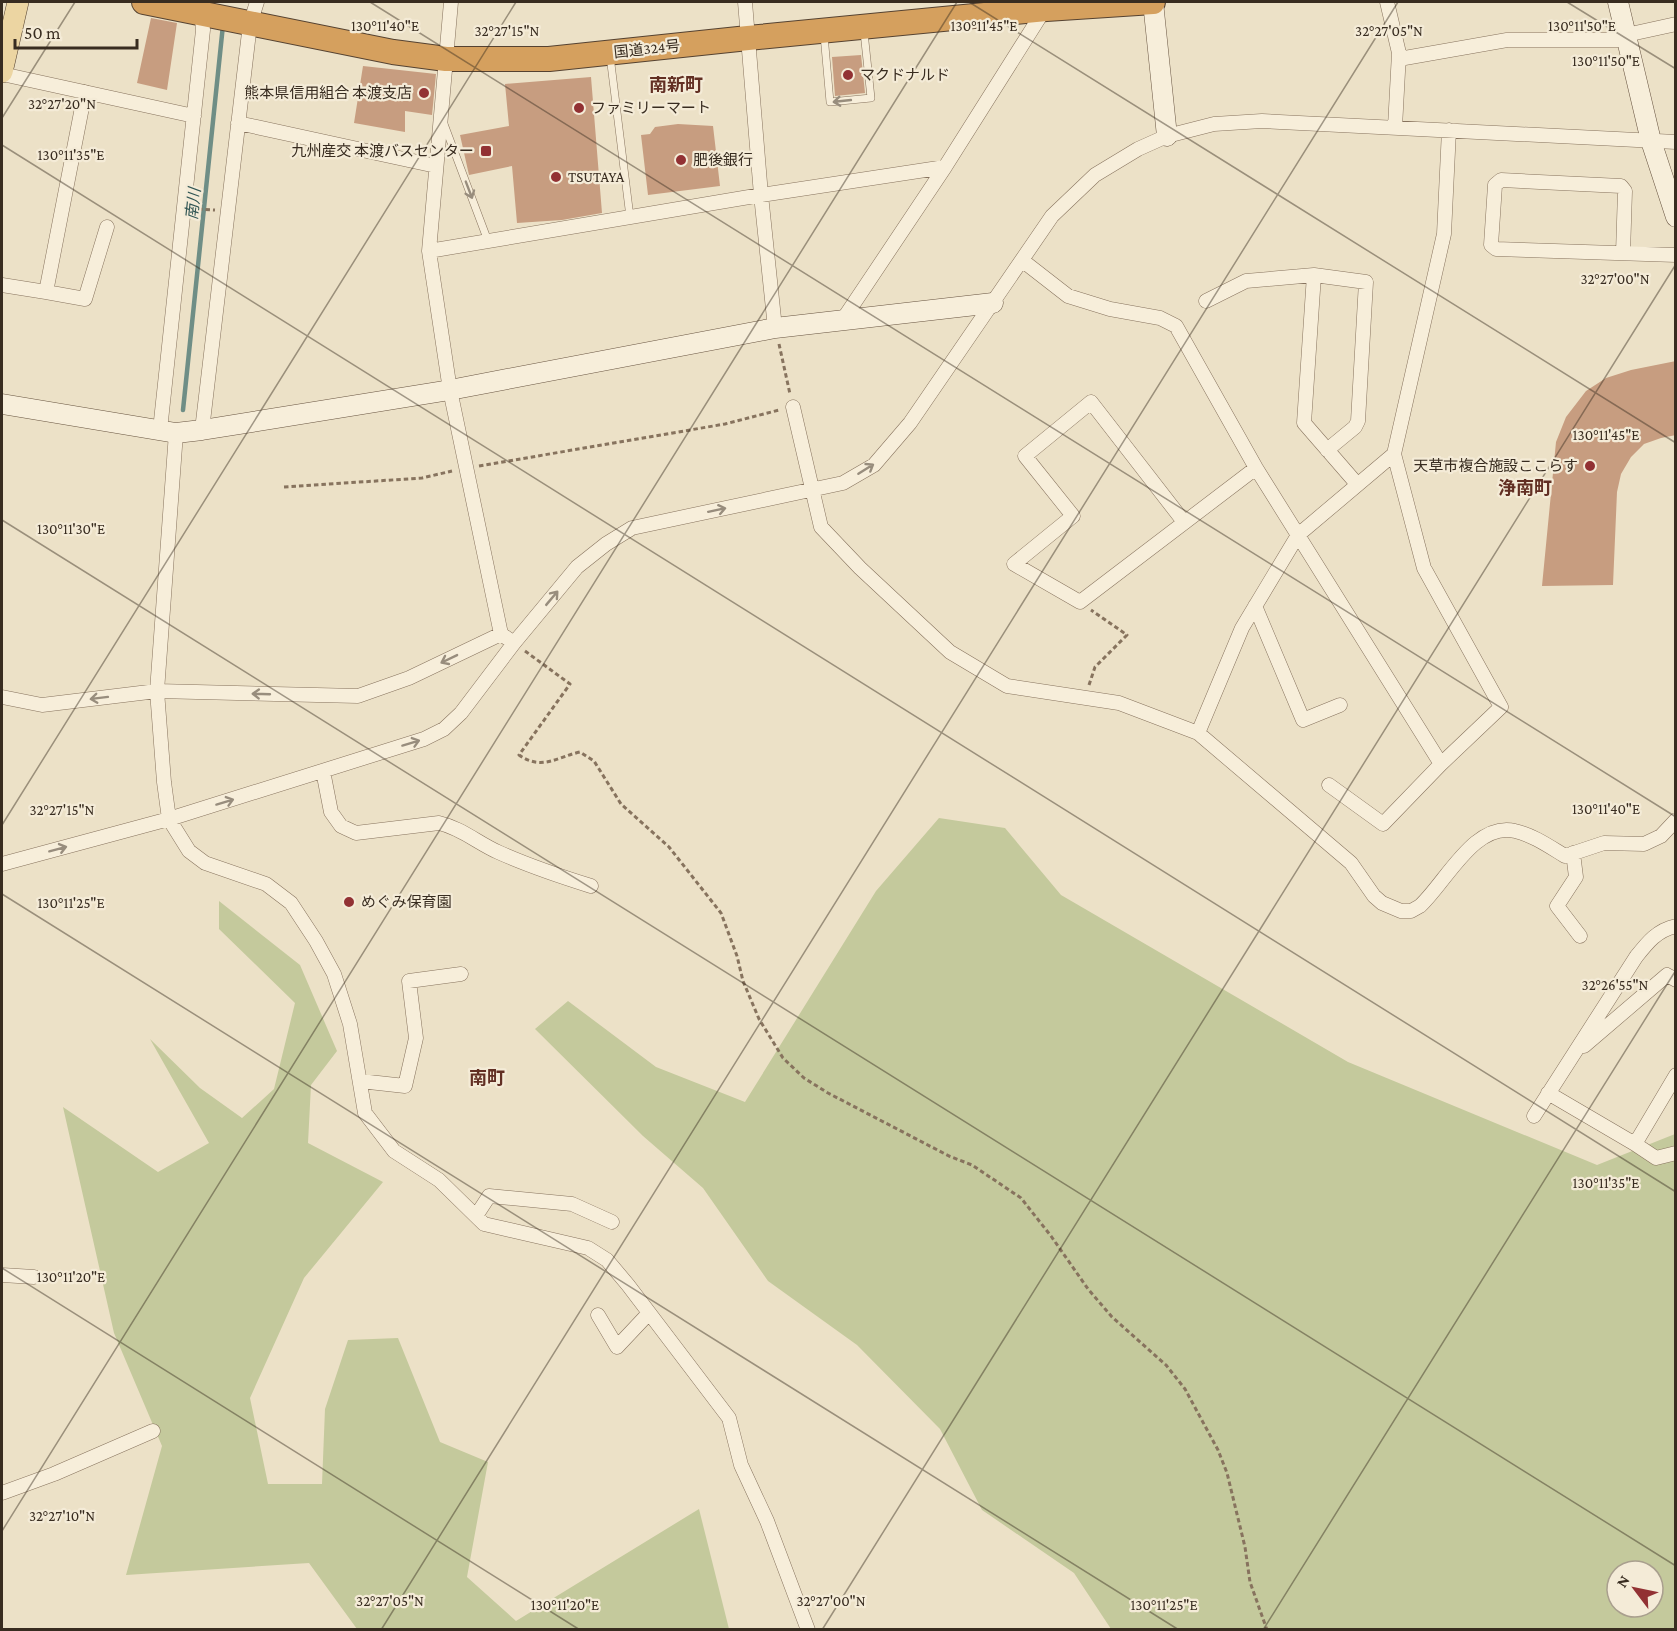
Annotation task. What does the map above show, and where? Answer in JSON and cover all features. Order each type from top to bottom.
[{"type":"highway","name":"国道324号","points":[[144,2],[250,16],[393,52],[446,59],[549,59],[864,27],[1046,5],[1153,2]]},
{"type":"main road","points":[[2,73],[18,2]]},
{"type":"street","points":[[451,2],[429,251],[450,390],[501,634],[514,643]]},
{"type":"street","points":[[745,2],[775,328]]},
{"type":"street","points":[[1153,2],[1167,136]]},
{"type":"street","points":[[1387,2],[1399,53],[1395,127]]},
{"type":"street","points":[[1618,2],[1651,141],[1676,217]]},
{"type":"street","points":[[842,321],[945,167],[1046,5]]},
{"type":"street","points":[[204,10],[168,432],[157,691],[169,819],[189,851],[205,863],[266,884],[291,903],[316,941],[334,975],[350,1024],[365,1113],[394,1151],[439,1180],[484,1224],[588,1248],[607,1260],[649,1313],[729,1418],[741,1465],[767,1521],[808,1629]]},
{"type":"street","points":[[202,430],[250,16]]},
{"type":"street","points":[[1399,59],[1507,40],[1626,37],[1676,24]]},
{"type":"street","points":[[2,73],[194,116]]},
{"type":"street","points":[[46,292],[85,93]]},
{"type":"street","points":[[2,864],[169,819],[424,739],[444,729],[461,713],[514,643],[577,567],[606,544],[632,528],[843,483],[874,465],[910,423],[1052,216],[1095,176],[1138,149],[1167,136],[1214,124],[1262,121],[1676,142]]},
{"type":"street","points":[[238,123],[436,166]]},
{"type":"street","points":[[1329,785],[1383,824],[1501,707],[1424,568],[1394,454],[1444,234],[1449,129]]},
{"type":"street","points":[[429,251],[761,195],[945,167]]},
{"type":"street","points":[[1623,254],[1625,191],[1620,186],[1501,180],[1495,185],[1491,245],[1496,249],[1623,254],[1676,255]]},
{"type":"street","points":[[2,285],[85,299],[107,227]]},
{"type":"street","points":[[1023,261],[1068,296],[1110,309],[1160,318],[1176,326],[1256,468],[1441,764]]},
{"type":"street","points":[[1314,275],[1304,423],[1357,484]]},
{"type":"street","points":[[1206,301],[1246,280],[1314,275],[1366,282],[1358,421],[1355,427],[1327,450]]},
{"type":"street","points":[[2,404],[168,432],[202,430],[450,390],[775,328],[993,303]]},
{"type":"street","points":[[1184,522],[1091,402],[1025,456],[1072,516],[1014,564],[1080,602],[1256,468]]},
{"type":"street","points":[[793,407],[821,527],[860,568],[950,652],[1007,686],[1119,702],[1198,733],[1351,862],[1374,896],[1392,908],[1411,911],[1420,906],[1475,842],[1496,831],[1513,830],[1533,837],[1565,856],[1604,843],[1644,844],[1661,836],[1676,820]]},
{"type":"street","points":[[1198,733],[1242,628],[1298,535],[1394,454]]},
{"type":"street","points":[[1256,606],[1303,720],[1340,705]]},
{"type":"street","points":[[2,697],[42,705],[157,691],[357,696],[409,678],[501,634]]},
{"type":"street","points":[[323,771],[331,812],[341,826],[356,833],[439,823],[451,826],[496,851],[540,871],[591,886]]},
{"type":"street","points":[[1573,854],[1576,877],[1557,906],[1580,936]]},
{"type":"street","points":[[1534,1116],[1636,957],[1650,939],[1666,928],[1676,926]]},
{"type":"street","points":[[360,1081],[405,1086],[416,1038],[409,981],[461,974]]},
{"type":"street","points":[[1571,1057],[1667,975],[1676,980]]},
{"type":"street","points":[[1635,1144],[1676,1075]]},
{"type":"street","points":[[1548,1093],[1656,1158],[1676,1153]]},
{"type":"street","points":[[476,1216],[489,1196],[572,1204],[612,1222]]},
{"type":"street","points":[[2,1275],[34,1277]]},
{"type":"street","points":[[598,1315],[617,1347],[649,1313]]},
{"type":"street","points":[[2,1493],[54,1474],[153,1431]]},
{"type":"lane","points":[[824,30],[830,102],[871,98],[864,27]]},
{"type":"lane","points":[[610,52],[630,218]]},
{"type":"lane","points":[[441,116],[488,241]]},
{"type":"path","points":[[195,208],[215,210]]},
{"type":"path","points":[[284,487],[422,478],[466,468],[725,424],[793,407],[775,328]]},
{"type":"path","points":[[1080,602],[1126,635],[1095,667],[1084,697]]},
{"type":"path","points":[[514,643],[570,684],[519,755],[528,761],[537,763],[559,760],[565,755],[580,752],[594,761],[621,804],[669,847],[721,913],[737,956],[743,981],[759,1019],[783,1058],[804,1078],[828,1093],[949,1156],[972,1165],[1021,1198],[1112,1317],[1166,1365],[1185,1389],[1218,1450],[1227,1473],[1245,1547],[1250,1582],[1267,1629]]},
{"type":"green space","points":[[939,818],[1005,828],[1061,895],[1348,1062],[1597,1165],[1675,1134],[1675,1629],[1111,1629],[1074,1573],[982,1510],[940,1429],[857,1345],[768,1281],[703,1188],[643,1136],[535,1029],[568,1001],[656,1067],[745,1102],[876,891]]},
{"type":"green space","points":[[219,901],[300,965],[337,1051],[311,1085],[308,1143],[383,1182],[304,1278],[250,1398],[268,1484],[322,1484],[325,1409],[348,1340],[398,1338],[440,1442],[488,1462],[467,1577],[516,1621],[699,1509],[729,1629],[357,1629],[309,1563],[126,1575],[162,1446],[114,1333],[63,1107],[158,1172],[209,1143],[150,1039],[200,1088],[242,1118],[274,1089],[295,1003],[219,929]]},
{"type":"building","points":[[151,18],[177,23],[167,90],[137,83]]},
{"type":"building","name":"マクドナルド","points":[[861,55],[865,93],[835,96],[832,57]]},
{"type":"building","points":[[363,66],[436,74],[432,115],[405,111],[405,132],[354,123]]},
{"type":"building","name":"TSUTAYA","points":[[591,77],[602,213],[562,220],[517,223],[512,166],[469,175],[460,135],[509,126],[505,84]]},
{"type":"building","name":"肥後銀行","points":[[678,124],[713,126],[720,186],[648,195],[641,135],[650,134],[655,127]]},
{"type":"building","name":"天草市複合施設ここらす","points":[[1676,361],[1676,435],[1644,444],[1631,457],[1621,474],[1617,492],[1613,585],[1542,586],[1556,442],[1566,417],[1586,391],[1606,378],[1631,370]]},
{"type":"waterway","name":"南川","points":[[183,410],[223,25]]},
{"type":"place","name":"マクドナルド","points":[[848,75]]},
{"type":"place","name":"熊本県信用組合 本渡支店","points":[[424,93]]},
{"type":"place","name":"ファミリーマート","points":[[579,108]]},
{"type":"place","name":"九州産交 本渡バスセンター","points":[[486,151]]},
{"type":"place","name":"肥後銀行","points":[[681,160]]},
{"type":"place","name":"TSUTAYA","points":[[556,177]]},
{"type":"place","name":"天草市複合施設ここらす","points":[[1590,466]]},
{"type":"place","name":"めぐみ保育園","points":[[349,902]]},
{"type":"district","name":"南新町","points":[[676,85]]},
{"type":"district","name":"浄南町","points":[[1525,488]]},
{"type":"district","name":"南町","points":[[487,1078]]}]
